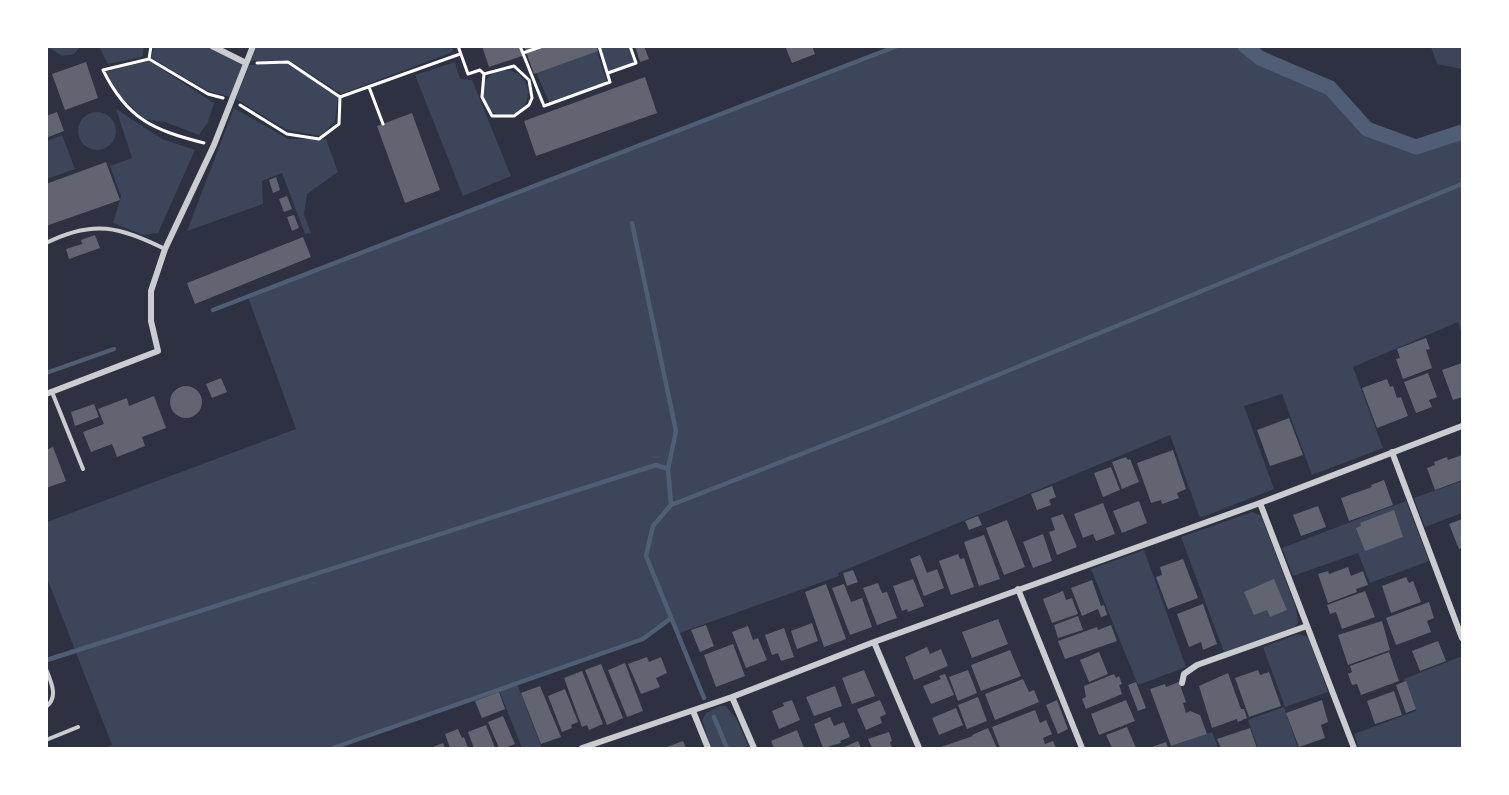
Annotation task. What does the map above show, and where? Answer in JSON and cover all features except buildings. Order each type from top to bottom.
[{"type":"street","points":[[212,46],[246,63]]},
{"type":"street","points":[[49,393],[158,351],[151,321],[151,291],[165,249],[214,145],[253,46]]},
{"type":"street","points":[[582,748],[732,697],[874,642],[1462,426]]},
{"type":"street","points":[[1392,453],[1462,638]]},
{"type":"street","points":[[1260,502],[1354,748]]},
{"type":"street","points":[[1018,590],[1083,748]]},
{"type":"street","points":[[1182,683],[1184,674],[1197,665],[1307,626]]},
{"type":"street","points":[[874,642],[919,748]]},
{"type":"street","points":[[732,697],[754,748]]},
{"type":"street","points":[[693,711],[708,748]]},
{"type":"lane","points":[[46,243],[65,235],[102,228],[130,232],[165,249]]},
{"type":"lane","points":[[49,393],[83,469]]},
{"type":"lane","points":[[46,669],[54,695],[52,702],[46,707]]},
{"type":"lane","points":[[46,740],[78,727]]},
{"type":"path","points":[[149,59],[151,46]]},
{"type":"path","points":[[458,46],[468,74],[480,70],[484,74]]},
{"type":"path","points":[[520,46],[544,106],[610,82],[599,46]]},
{"type":"path","points":[[523,53],[543,46]]},
{"type":"path","points":[[608,73],[636,63],[630,46]]},
{"type":"path","points":[[340,98],[459,54]]},
{"type":"path","points":[[214,145],[176,136],[143,122],[114,93],[103,70],[149,59],[208,94],[232,100],[287,134],[320,139],[339,124],[340,98]]},
{"type":"path","points":[[246,63],[288,62],[340,98]]},
{"type":"path","points":[[514,66],[529,80],[532,98],[530,105],[514,116],[492,116],[482,97],[484,74],[514,66]]},
{"type":"path","points":[[369,87],[383,124]]},
{"type":"shaded area","points":[[256,46],[452,46],[453,52],[341,94],[289,60],[249,61]]},
{"type":"shaded area","points":[[48,47],[80,47],[74,54],[62,56]]},
{"type":"shaded area","points":[[99,47],[144,47],[142,57],[108,64]]},
{"type":"shaded area","points":[[154,47],[209,47],[242,65],[230,97],[208,91],[151,58]]},
{"type":"shaded area","points":[[600,47],[629,47],[635,62],[608,72]]},
{"type":"shaded area","points":[[897,47],[1245,47],[1260,58],[1330,88],[1367,129],[1416,147],[1462,132],[1462,334],[1458,322],[1353,367],[1383,448],[1312,475],[1282,394],[1244,406],[1274,489],[1200,518],[1170,435],[838,573],[839,576],[677,634],[670,619],[643,639],[517,684],[542,748],[522,748],[499,690],[333,748],[105,748],[112,745],[47,578],[47,522],[296,429],[248,297]]},
{"type":"shaded area","points":[[1431,47],[1462,47],[1462,69],[1437,64]]},
{"type":"shaded area","points":[[597,51],[607,82],[549,102],[536,72]]},
{"type":"shaded area","points":[[149,61],[214,103],[208,122],[199,135],[165,122],[144,119],[117,93],[106,71]]},
{"type":"shaded area","points":[[455,62],[460,79],[472,80],[511,176],[463,196],[415,75]]},
{"type":"shaded area","points":[[287,63],[338,98],[335,121],[321,136],[287,130],[236,99],[249,65]]},
{"type":"shaded area","points":[[505,70],[521,77],[528,93],[521,109],[505,116],[489,109],[482,93],[489,77]]},
{"type":"shaded area","points":[[234,108],[288,139],[326,139],[338,172],[307,194],[304,214],[311,233],[305,234],[282,173],[262,181],[263,204],[187,231]]},
{"type":"shaded area","points":[[116,109],[162,139],[195,150],[158,233],[143,235],[113,223],[121,196],[110,166],[132,158]]},
{"type":"shaded area","points":[[97,112],[104,113],[110,118],[115,124],[115,138],[110,144],[104,149],[97,150],[90,149],[84,144],[79,138],[78,131],[79,124],[84,118],[90,113]]},
{"type":"shaded area","points":[[62,135],[75,169],[47,179],[47,141]]},
{"type":"shaded area","points":[[1462,481],[1462,513],[1425,527],[1414,498]]},
{"type":"shaded area","points":[[1406,501],[1429,561],[1370,583],[1358,553],[1293,576],[1282,548]]},
{"type":"shaded area","points":[[1252,512],[1260,515],[1263,521],[1296,608],[1298,623],[1295,627],[1224,652],[1181,537]]},
{"type":"shaded area","points":[[1144,550],[1186,667],[1138,685],[1091,569]]},
{"type":"shaded area","points":[[1299,634],[1308,637],[1328,692],[1285,707],[1263,647]]},
{"type":"shaded area","points":[[1462,656],[1462,748],[1359,748],[1354,734],[1416,711],[1404,679]]},
{"type":"shaded area","points":[[720,706],[726,706],[737,720],[749,748],[711,748],[702,720],[706,713]]},
{"type":"shaded area","points":[[1284,707],[1298,748],[1258,748],[1248,720]]},
{"type":"shaded area","points":[[1212,732],[1218,748],[1166,748]]},
{"type":"waterway","points":[[213,310],[897,46]]},
{"type":"waterway","points":[[1245,46],[1260,58],[1330,88],[1367,129],[1416,147],[1462,132]]},
{"type":"waterway","points":[[704,698],[646,556],[653,526],[671,505],[893,418],[1462,184]]},
{"type":"waterway","points":[[632,223],[676,431],[668,469]]},
{"type":"waterway","points":[[46,373],[114,349]]},
{"type":"waterway","points":[[47,660],[656,465],[668,469],[671,505]]},
{"type":"waterway","points":[[333,748],[643,639],[670,619]]},
{"type":"waterway","points":[[714,717],[727,748]]}]
